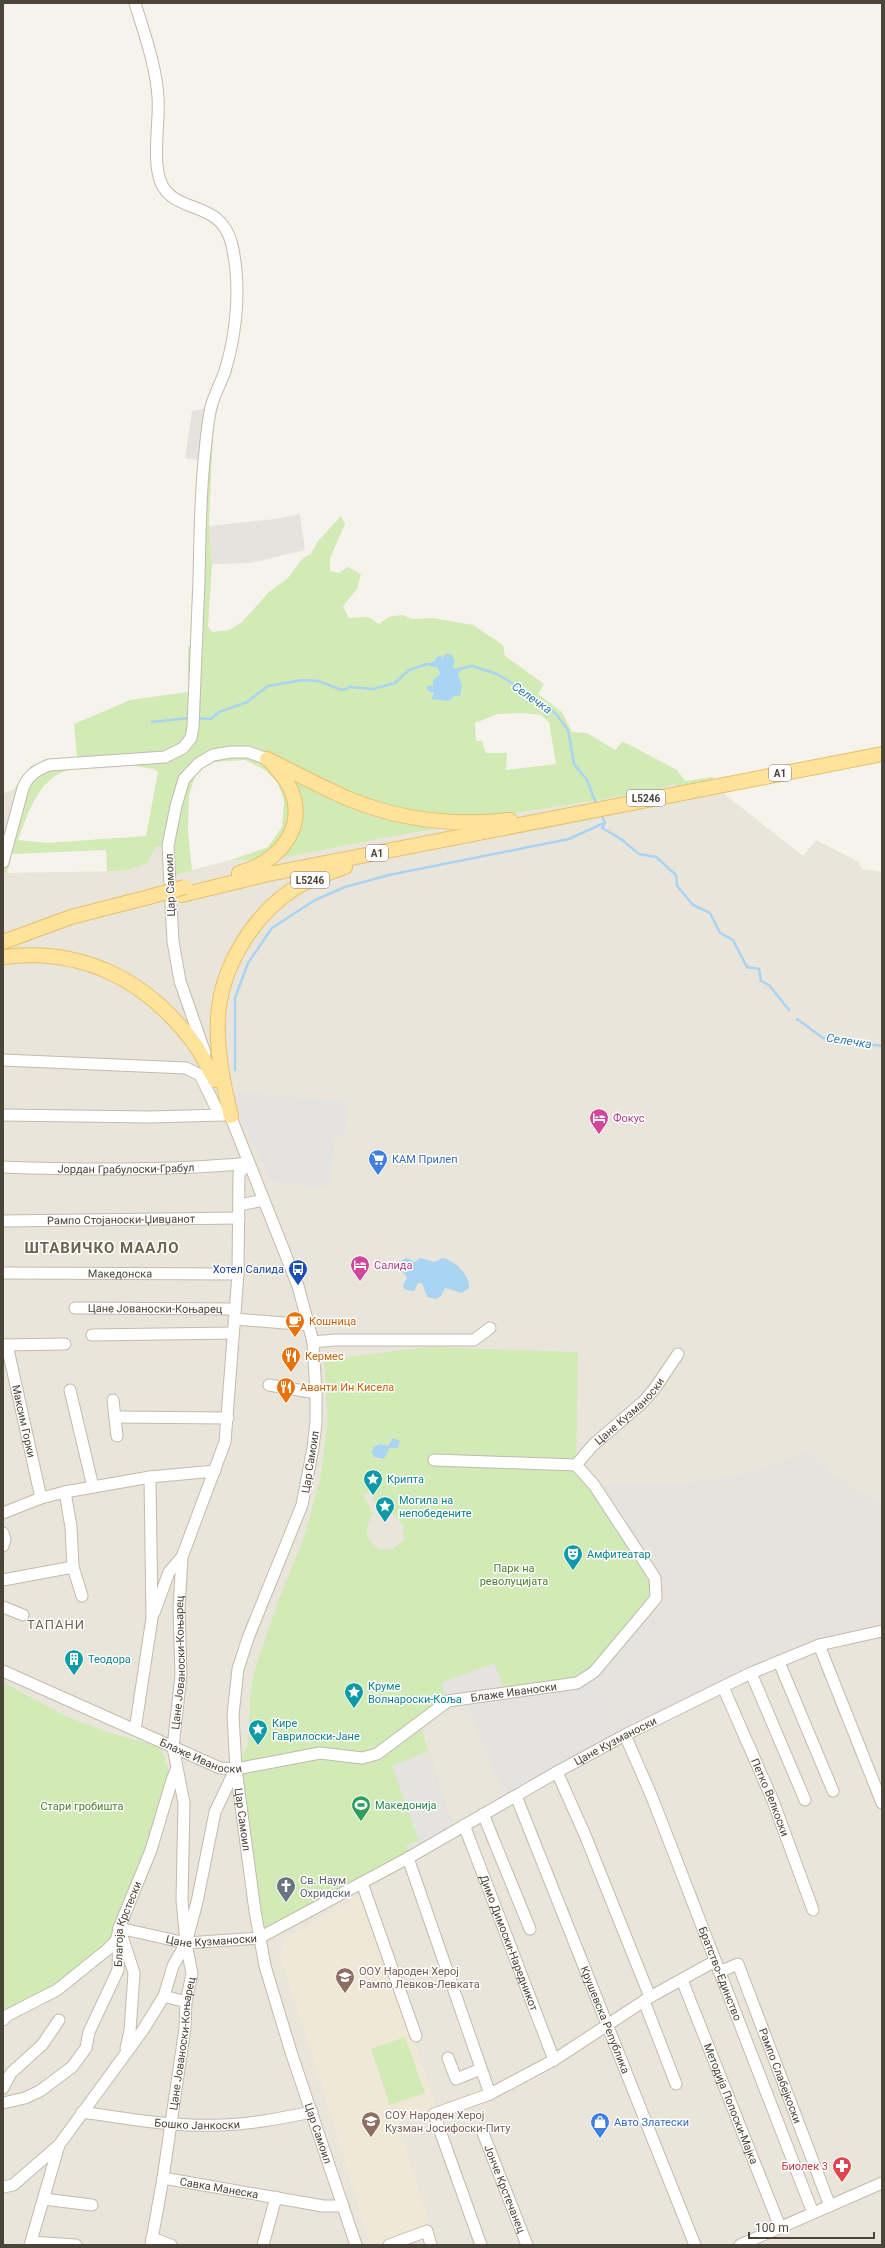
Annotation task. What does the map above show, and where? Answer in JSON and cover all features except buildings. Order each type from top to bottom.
[{"type":"main road","name":"A1","points":[[678,794],[882,754]]},
{"type":"main road","name":"L5246","points":[[267,759],[349,799],[408,817],[470,823],[572,813],[678,794]]},
{"type":"main road","name":"L5246","points":[[184,891],[252,870],[281,851],[289,840],[295,822],[296,806],[291,787],[285,777],[267,759]]},
{"type":"main road","name":"A1","points":[[3,942],[184,891],[572,813]]},
{"type":"main road","name":"L5246","points":[[225,1115],[224,1090],[218,1044],[218,1017],[221,997],[235,956],[254,926],[278,900],[306,882],[356,864],[500,836],[572,813]]},
{"type":"main road","name":"L5246","points":[[3,957],[36,955],[69,958],[90,963],[136,985],[154,1000],[191,1039],[215,1080]]},
{"type":"street","points":[[3,862],[22,788],[26,779],[38,770],[49,765],[78,762],[166,757],[184,748],[191,738],[193,727],[199,538],[204,461],[211,407],[225,371],[232,344],[236,318],[235,265],[232,244],[222,222],[213,215],[175,198],[162,185],[158,170],[159,109],[155,75],[135,3]]},
{"type":"street","name":"Цар Самоил","points":[[215,1080],[180,981],[173,941],[168,846],[182,784],[198,764],[212,755],[231,752],[248,752],[267,759]]},
{"type":"street","points":[[3,1060],[186,1068],[200,1075],[225,1115]]},
{"type":"street","name":"L5246","points":[[215,1080],[225,1115]]},
{"type":"street","points":[[3,1115],[149,1117],[225,1115]]},
{"type":"street","name":"Цар Самоил","points":[[225,1115],[249,1163],[298,1286],[312,1342],[316,1393],[316,1422],[313,1448],[309,1477],[302,1505],[248,1638],[238,1669],[233,1715],[236,1769],[259,1938],[274,1999],[356,2245]]},
{"type":"street","name":"Јордан Грабулоски-Грабул","points":[[3,1167],[72,1170],[200,1168],[249,1163]]},
{"type":"street","name":"Цане Јованоски-Коњарец","points":[[151,2242],[163,2178],[184,2028],[186,2002],[192,1974],[186,1943],[182,1900],[184,1803],[176,1770],[173,1747],[181,1675],[179,1608],[182,1557],[225,1442],[238,1274],[239,1173],[249,1163]]},
{"type":"street","points":[[239,1205],[264,1200]]},
{"type":"street","name":"Рампо Стојаноски-Џивџанот","points":[[3,1221],[239,1218]]},
{"type":"street","name":"Македонска","points":[[3,1273],[238,1274]]},
{"type":"street","name":"Цане Јованоски-Коњарец","points":[[75,1308],[234,1314],[309,1326]]},
{"type":"street","points":[[312,1342],[343,1340],[474,1340],[490,1328]]},
{"type":"street","name":"Цане Јованоски-Коњарец","points":[[92,1335],[233,1333]]},
{"type":"street","name":"Максим Горки","points":[[41,1498],[5,1345],[65,1344]]},
{"type":"street","name":"Цане Кузманоски","points":[[576,1465],[593,1445],[643,1402],[678,1354]]},
{"type":"street","points":[[270,1385],[316,1393]]},
{"type":"street","points":[[70,1390],[93,1486]]},
{"type":"street","points":[[113,1400],[117,1436]]},
{"type":"street","points":[[115,1417],[228,1418]]},
{"type":"street","points":[[434,1460],[576,1465]]},
{"type":"street","name":"Блаже Иваноски","points":[[3,1671],[220,1768],[236,1769],[320,1753],[362,1758],[377,1754],[448,1701],[577,1683],[594,1672],[647,1609],[656,1598],[656,1589],[655,1578],[594,1485],[576,1465]]},
{"type":"street","points":[[3,1513],[41,1498],[93,1486],[150,1477],[215,1471]]},
{"type":"street","points":[[135,1730],[152,1618],[150,1477]]},
{"type":"street","points":[[65,1492],[71,1526],[73,1567],[82,1596]]},
{"type":"street","points":[[3,1533],[5,1539],[3,1546]]},
{"type":"street","points":[[152,1618],[169,1572],[182,1557]]},
{"type":"street","points":[[3,1580],[73,1567]]},
{"type":"street","points":[[3,1607],[23,1615]]},
{"type":"street","name":"Цане Кузманоски","points":[[119,1928],[186,1943],[259,1938],[408,1858],[482,1814],[625,1735],[751,1673],[819,1645],[882,1631]]},
{"type":"street","points":[[819,1645],[882,1803]]},
{"type":"street","points":[[779,1662],[834,1791]]},
{"type":"street","points":[[751,1673],[805,1800]]},
{"type":"street","name":"Петко Велкоски","points":[[723,1687],[773,1801],[813,1910]]},
{"type":"street","name":"Братство-Единство","points":[[625,1735],[652,1798],[813,2214]]},
{"type":"street","points":[[3,2187],[13,2185],[35,2168],[59,2146],[124,2054],[143,2030],[164,1996],[173,1966],[186,1943],[197,1902],[215,1812],[236,1769]]},
{"type":"street","name":"Благоја Крстески","points":[[3,2103],[25,2098],[40,2091],[72,2068],[86,2048],[89,2032],[118,1970],[119,1928],[152,1850],[176,1770]]},
{"type":"street","points":[[557,1772],[585,1835],[647,1999],[676,2084]]},
{"type":"street","name":"Крушевска Република","points":[[516,1796],[694,2245]]},
{"type":"street","name":"Димо Димоски-Наредникот","points":[[482,1814],[530,1929]]},
{"type":"street","name":"Димо Димоски-Наредникот","points":[[464,1825],[554,2060]]},
{"type":"street","points":[[408,1858],[490,2094]]},
{"type":"street","points":[[362,1883],[416,2036]]},
{"type":"street","points":[[3,2020],[8,2015],[57,1990],[108,1950],[116,1941],[119,1928]]},
{"type":"street","points":[[119,1928],[134,1973],[130,2032],[124,2054]]},
{"type":"street","points":[[481,2245],[434,2114],[490,2094],[554,2060],[647,1999],[715,1961]]},
{"type":"street","name":"Рампо Слабејкоски","points":[[719,1972],[738,1964],[830,2206]]},
{"type":"street","name":"Методија Попоски-Мајка","points":[[682,1980],[780,2227]]},
{"type":"street","points":[[164,1996],[186,2002]]},
{"type":"street","points":[[3,2088],[11,2073],[42,2045],[59,2020]]},
{"type":"street","points":[[448,2058],[456,2079],[481,2069]]},
{"type":"street","name":"Бошко Јанкоски","points":[[82,2112],[170,2124],[222,2125],[266,2121],[312,2112]]},
{"type":"street","name":"Јонче Крстечанец","points":[[483,2133],[527,2245]]},
{"type":"street","points":[[59,2146],[31,2244],[76,2245]]},
{"type":"street","points":[[35,2168],[50,2175]]},
{"type":"street","name":"Савка Манеска","points":[[163,2178],[323,2206],[343,2206]]},
{"type":"street","points":[[740,2245],[882,2183]]},
{"type":"street","points":[[263,2245],[276,2197]]},
{"type":"street","points":[[44,2199],[92,2205]]},
{"type":"street","points":[[389,2245],[427,2231],[432,2245]]},
{"type":"street","points":[[151,2242],[171,2245]]},
{"type":"shaded area","points":[[211,407],[204,461],[185,458],[192,411]]},
{"type":"shaded area","points":[[300,514],[305,550],[251,563],[212,564],[209,526],[276,519]]},
{"type":"shaded area","points":[[675,783],[714,786],[803,856],[816,840],[859,862],[862,869],[882,872],[882,2245],[3,2245],[3,873],[125,871],[147,864],[156,847],[168,846],[169,876],[231,860],[267,861],[470,823],[484,818],[655,791]]},
{"type":"shaded area","points":[[14,789],[20,799],[3,862],[3,794]]},
{"type":"shaded area","points":[[233,1092],[348,1102],[345,1137],[335,1135],[330,1185],[318,1187],[281,1183],[270,1179],[240,1117]]},
{"type":"shaded area","points":[[808,1451],[836,1477],[882,1505],[882,1631],[819,1645],[557,1772],[594,1485],[677,1486],[765,1469]]},
{"type":"shaded area","points":[[494,1663],[506,1692],[553,1685],[594,1672],[595,1692],[618,1739],[506,1801],[465,1700],[448,1701],[441,1683]]},
{"type":"shaded area","points":[[428,1751],[454,1831],[409,1853],[406,1846],[419,1841],[392,1766]]},
{"type":"shaded area","points":[[364,1893],[437,2110],[398,2123],[430,2226],[374,2245],[370,2245],[324,2092],[280,1956],[285,1939]]},
{"type":"green space","points":[[223,389],[214,422],[212,454],[209,526],[212,564],[208,626],[212,632],[229,630],[242,622],[269,592],[288,578],[303,558],[311,554],[318,541],[341,516],[345,524],[330,558],[330,571],[339,573],[348,567],[361,574],[357,589],[343,606],[349,618],[368,617],[379,624],[389,617],[402,615],[412,619],[433,618],[473,625],[503,645],[505,656],[544,684],[538,694],[562,712],[572,732],[587,733],[615,750],[622,742],[628,744],[677,770],[685,781],[713,777],[714,786],[679,794],[675,783],[655,791],[484,818],[470,823],[267,861],[231,860],[268,847],[282,827],[284,801],[278,783],[265,770],[245,760],[214,762],[197,771],[189,795],[188,832],[192,871],[168,876],[168,846],[156,847],[147,864],[125,871],[107,871],[106,850],[12,854],[7,873],[3,873],[3,862],[20,799],[14,789],[32,765],[77,757],[74,724],[130,700],[188,692],[188,646],[195,646],[211,407]],"holes":[[[441,655],[441,659],[452,669],[462,668],[458,674],[462,685],[432,699],[434,693],[426,686],[433,686],[433,680],[440,674],[438,666],[428,664],[435,661],[436,657]],[[523,713],[541,715],[549,722],[556,764],[506,770],[507,753],[486,753],[482,741],[476,741],[475,723],[498,714]],[[130,765],[153,769],[158,772],[146,836],[47,843],[18,840],[34,800],[47,783],[55,776],[65,771],[98,766]]]},
{"type":"green space","name":"Парк на револуцијата","points":[[427,1347],[578,1352],[576,1465],[655,1578],[656,1598],[577,1683],[448,1701],[420,1724],[454,1831],[259,1938],[236,1769],[248,1744],[250,1695],[254,1672],[279,1599],[303,1540],[320,1480],[328,1419],[324,1360]],"holes":[[[391,1439],[400,1445],[398,1448],[389,1448],[385,1458],[378,1460],[374,1457],[373,1447],[378,1444],[388,1446]],[[369,1492],[374,1495],[373,1501],[380,1511],[392,1512],[403,1526],[404,1540],[392,1549],[380,1550],[369,1538],[367,1527],[372,1513],[364,1496]]]},
{"type":"green space","name":"Стари гробишта","points":[[3,1682],[65,1716],[107,1732],[161,1747],[172,1780],[116,1941],[57,1990],[3,2014]]},
{"type":"green space","points":[[405,2037],[425,2093],[390,2105],[371,2049]]},
{"type":"water","points":[[446,654],[451,654],[455,661],[452,669],[463,668],[458,674],[462,685],[460,696],[454,696],[449,701],[431,699],[434,693],[428,691],[426,686],[433,686],[433,680],[440,674],[437,666],[427,664],[435,661],[436,657],[442,655],[441,659]]},
{"type":"water","points":[[407,1258],[415,1262],[420,1258],[435,1262],[442,1258],[447,1259],[460,1268],[464,1273],[469,1283],[469,1288],[462,1293],[445,1288],[441,1296],[436,1299],[427,1297],[422,1283],[418,1283],[414,1291],[405,1290],[403,1285],[407,1278],[400,1268],[400,1263],[402,1260]]},
{"type":"water","points":[[393,1438],[400,1441],[398,1448],[389,1448],[383,1459],[374,1457],[372,1452],[373,1447],[380,1444],[388,1446]]},
{"type":"waterway","name":"Селечка","points":[[196,718],[211,719],[219,712],[247,702],[268,686],[302,680],[318,681],[342,690],[351,687],[373,689],[395,683],[409,670],[427,664],[437,666]]},
{"type":"waterway","name":"Селечка","points":[[450,669],[455,670],[472,666],[497,674],[535,697],[556,714],[568,730],[574,764],[587,780],[597,806]]},
{"type":"waterway","name":"Селечка","points":[[152,722],[189,718]]},
{"type":"waterway","name":"Селечка","points":[[601,814],[605,823],[602,828],[621,839],[639,854],[656,857],[676,875],[677,886],[693,905],[710,913],[720,933],[733,940],[747,967],[759,969],[761,981],[769,985],[789,1010]]},
{"type":"waterway","points":[[235,1070],[235,998],[248,963],[272,928],[315,900],[345,887],[389,875],[569,839],[604,823]]},
{"type":"waterway","name":"Селечка","points":[[797,1019],[823,1038],[882,1046]]},
{"type":"place","name":"Фокус","points":[[599,1135]]},
{"type":"place","name":"КАМ Прилеп","points":[[378,1176]]},
{"type":"place","name":"Салида","points":[[360,1282]]},
{"type":"place","name":"Хотел Салида","points":[[298,1286]]},
{"type":"place","name":"Кошница","points":[[295,1338]]},
{"type":"place","name":"Кермес","points":[[291,1373]]},
{"type":"place","name":"Аванти Ин Кисела","points":[[286,1404]]},
{"type":"place","name":"Крипта","points":[[373,1496]]},
{"type":"place","name":"Могила на непобедените","points":[[385,1523]]},
{"type":"place","name":"Амфитеатар","points":[[573,1571]]},
{"type":"place","name":"Теодора","points":[[74,1676]]},
{"type":"place","name":"Круме Волнароски-Коља","points":[[354,1709]]},
{"type":"place","name":"Кире Гаврилоски-Јане","points":[[258,1746]]},
{"type":"place","name":"Македонија","points":[[361,1822]]},
{"type":"place","name":"Св. Наум Охридски","points":[[286,1903]]},
{"type":"place","name":"ООУ Народен Херој Рампо Левков-Левката","points":[[345,1994]]},
{"type":"place","name":"СОУ Народен Херој Кузман Јосифоски-Питу","points":[[371,2138]]},
{"type":"place","name":"Авто Златески","points":[[600,2139]]},
{"type":"place","name":"Биолек 3","points":[[842,2183]]},
{"type":"district","name":"ШТАВИЧКО МААЛО","points":[[102,1248]]},
{"type":"district","name":"ТАПАНИ","points":[[56,1624]]}]
